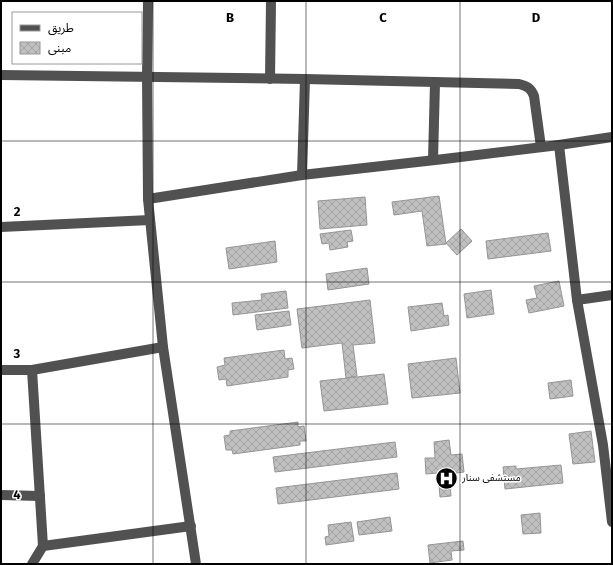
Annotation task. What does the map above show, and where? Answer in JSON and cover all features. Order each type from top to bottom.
[{"type":"street","points":[[148,1],[148,199],[163,347],[196,564]]},
{"type":"street","points":[[270,79],[271,1]]},
{"type":"street","points":[[1,75],[305,79],[519,84],[531,89],[534,96],[540,147]]},
{"type":"street","points":[[302,175],[305,79]]},
{"type":"street","points":[[433,160],[435,83]]},
{"type":"street","points":[[148,199],[302,175],[559,145],[612,137]]},
{"type":"street","points":[[559,145],[577,300],[607,444],[612,522]]},
{"type":"street","points":[[1,227],[150,220]]},
{"type":"street","points":[[577,300],[612,295]]},
{"type":"street","points":[[1,370],[32,370],[163,347]]},
{"type":"street","points":[[32,370],[43,546],[32,564]]},
{"type":"street","points":[[1,495],[40,496]]},
{"type":"street","points":[[43,546],[191,526]]},
{"type":"building","points":[[439,196],[446,244],[427,246],[422,211],[394,215],[392,202]]},
{"type":"building","points":[[365,197],[367,225],[320,229],[318,201]]},
{"type":"building","points":[[461,229],[472,241],[457,255],[446,243]]},
{"type":"building","points":[[351,230],[353,241],[347,242],[348,247],[330,250],[329,243],[322,244],[320,234]]},
{"type":"building","points":[[548,233],[551,251],[488,259],[486,241]]},
{"type":"building","points":[[275,241],[277,262],[229,269],[226,248]]},
{"type":"building","points":[[367,268],[369,284],[328,290],[326,274]]},
{"type":"building","points":[[559,281],[564,306],[529,313],[526,300],[537,298],[534,286]]},
{"type":"building","points":[[491,290],[494,314],[467,318],[464,294]]},
{"type":"building","points":[[286,291],[288,308],[233,315],[232,303],[262,300],[261,294]]},
{"type":"building","points":[[370,300],[375,343],[353,345],[357,376],[346,378],[342,343],[302,348],[297,309]]},
{"type":"building","points":[[442,303],[444,316],[448,315],[449,325],[411,331],[408,307]]},
{"type":"building","points":[[289,311],[291,325],[257,330],[255,315]]},
{"type":"building","points":[[284,350],[285,359],[292,358],[294,369],[288,370],[288,377],[227,386],[226,379],[219,380],[217,367],[225,365],[224,358]]},
{"type":"building","points":[[456,358],[460,393],[412,398],[408,364]]},
{"type":"building","points":[[384,374],[388,404],[324,411],[320,381]]},
{"type":"building","points":[[571,380],[573,396],[550,399],[548,383]]},
{"type":"building","points":[[298,422],[298,427],[304,426],[306,441],[300,441],[300,445],[233,454],[232,450],[226,450],[224,436],[230,435],[230,431]]},
{"type":"building","points":[[591,431],[595,462],[573,464],[569,434]]},
{"type":"building","points":[[449,440],[451,455],[462,454],[464,472],[449,474],[451,496],[440,497],[438,473],[426,474],[425,458],[435,458],[434,442]]},
{"type":"building","points":[[395,442],[397,457],[275,472],[273,457]]},
{"type":"building","points":[[561,465],[563,483],[505,489],[503,467],[516,466],[516,469]]},
{"type":"building","points":[[397,473],[399,489],[278,504],[276,488]]},
{"type":"building","points":[[540,513],[541,533],[523,534],[521,515]]},
{"type":"building","points":[[390,517],[392,531],[359,535],[357,522]]},
{"type":"building","points":[[351,522],[354,541],[326,545],[325,537],[329,536],[328,525]]},
{"type":"building","points":[[463,541],[464,550],[451,551],[452,560],[430,563],[428,545]]},
{"type":"place","name":"مستشفى سنار","points":[[446,478]]}]
